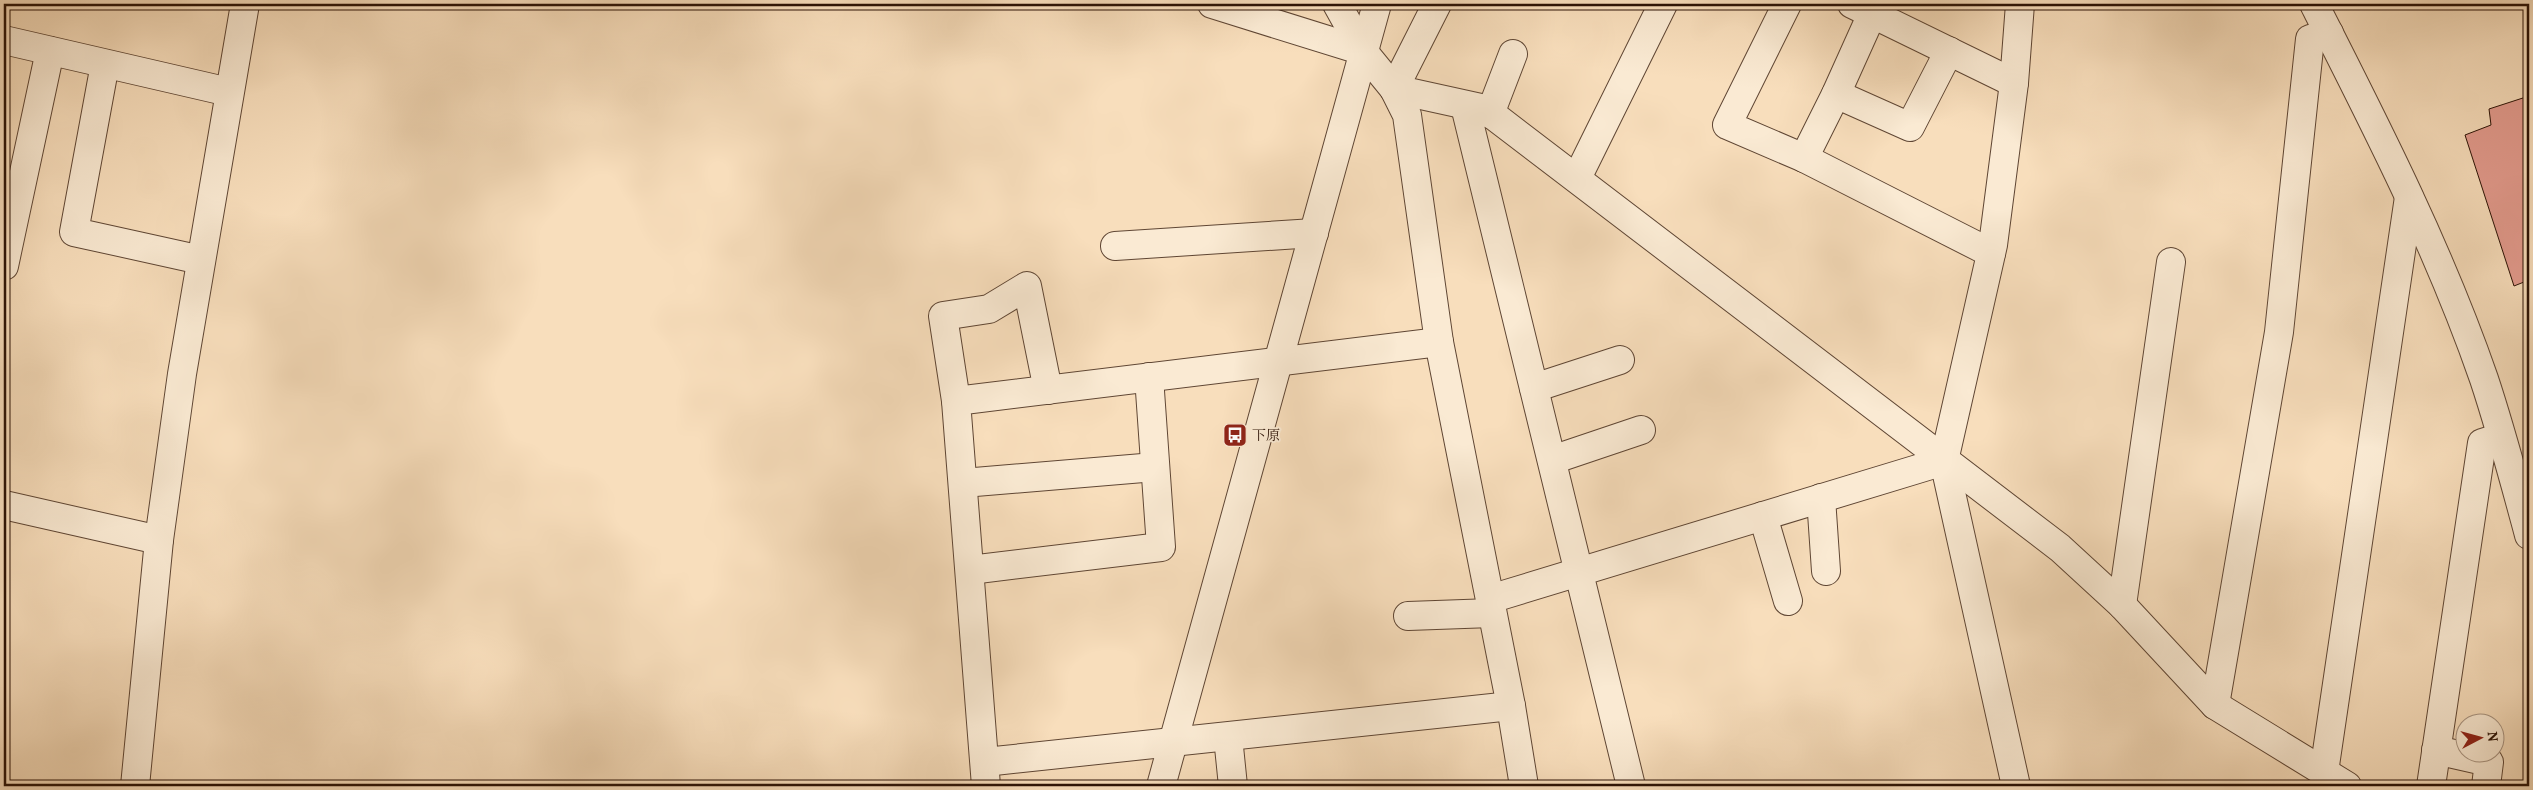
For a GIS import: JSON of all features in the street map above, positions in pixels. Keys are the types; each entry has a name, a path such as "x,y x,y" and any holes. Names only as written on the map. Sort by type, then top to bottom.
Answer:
{"street":[{"path":"135,786 160,540 201,260 245,4"},
{"path":"1212,4 1363,51"},
{"path":"1337,4 1363,51 1394,89 1407,115 1439,342 1511,706 1524,786"},
{"path":"1161,786 1376,4"},
{"path":"1394,89 1437,4"},
{"path":"1577,178 1663,4"},
{"path":"1787,4 1727,125 1804,158 1991,253"},
{"path":"2016,786 1944,461 1991,253 2014,83 2020,4"},
{"path":"2314,4 2409,197 2477,361 2529,535"},
{"path":"1804,158 1836,94 1862,9 2014,83"},
{"path":"2215,705 2279,332 2310,39 2329,33"},
{"path":"4,40 229,92"},
{"path":"4,266 9,215 50,51"},
{"path":"1836,94 1910,127 1949,51"},
{"path":"1514,54 1478,110 1534,388 1631,786"},
{"path":"105,64 74,232 201,260"},
{"path":"1394,89 1478,110 1577,178 1628,220 1674,253 2060,548 2122,605 2215,705 2336,779 2409,197"},
{"path":"1115,246 1314,233"},
{"path":"2122,605 2171,262"},
{"path":"1048,390 1027,286 989,309 943,316 956,401 986,774 1174,743 1511,706"},
{"path":"956,401 1439,342"},
{"path":"1534,388 1620,360"},
{"path":"970,570 1161,547 1149,378"},
{"path":"1552,460 1642,430"},
{"path":"2430,786 2482,442 2501,437"},
{"path":"1408,616 1491,606 1579,572 1944,461"},
{"path":"963,483 1155,467"},
{"path":"1821,498 1826,571"},
{"path":"4,504 160,540"},
{"path":"1763,516 1788,601"},
{"path":"1228,737 1233,786"},
{"path":"2436,750 2489,762 2486,786"}],"building":[{"path":"2529,96 2529,280 2514,286 2465,135 2491,125 2489,109"}],"place":[{"name":"下原","path":"1235,435"}]}
